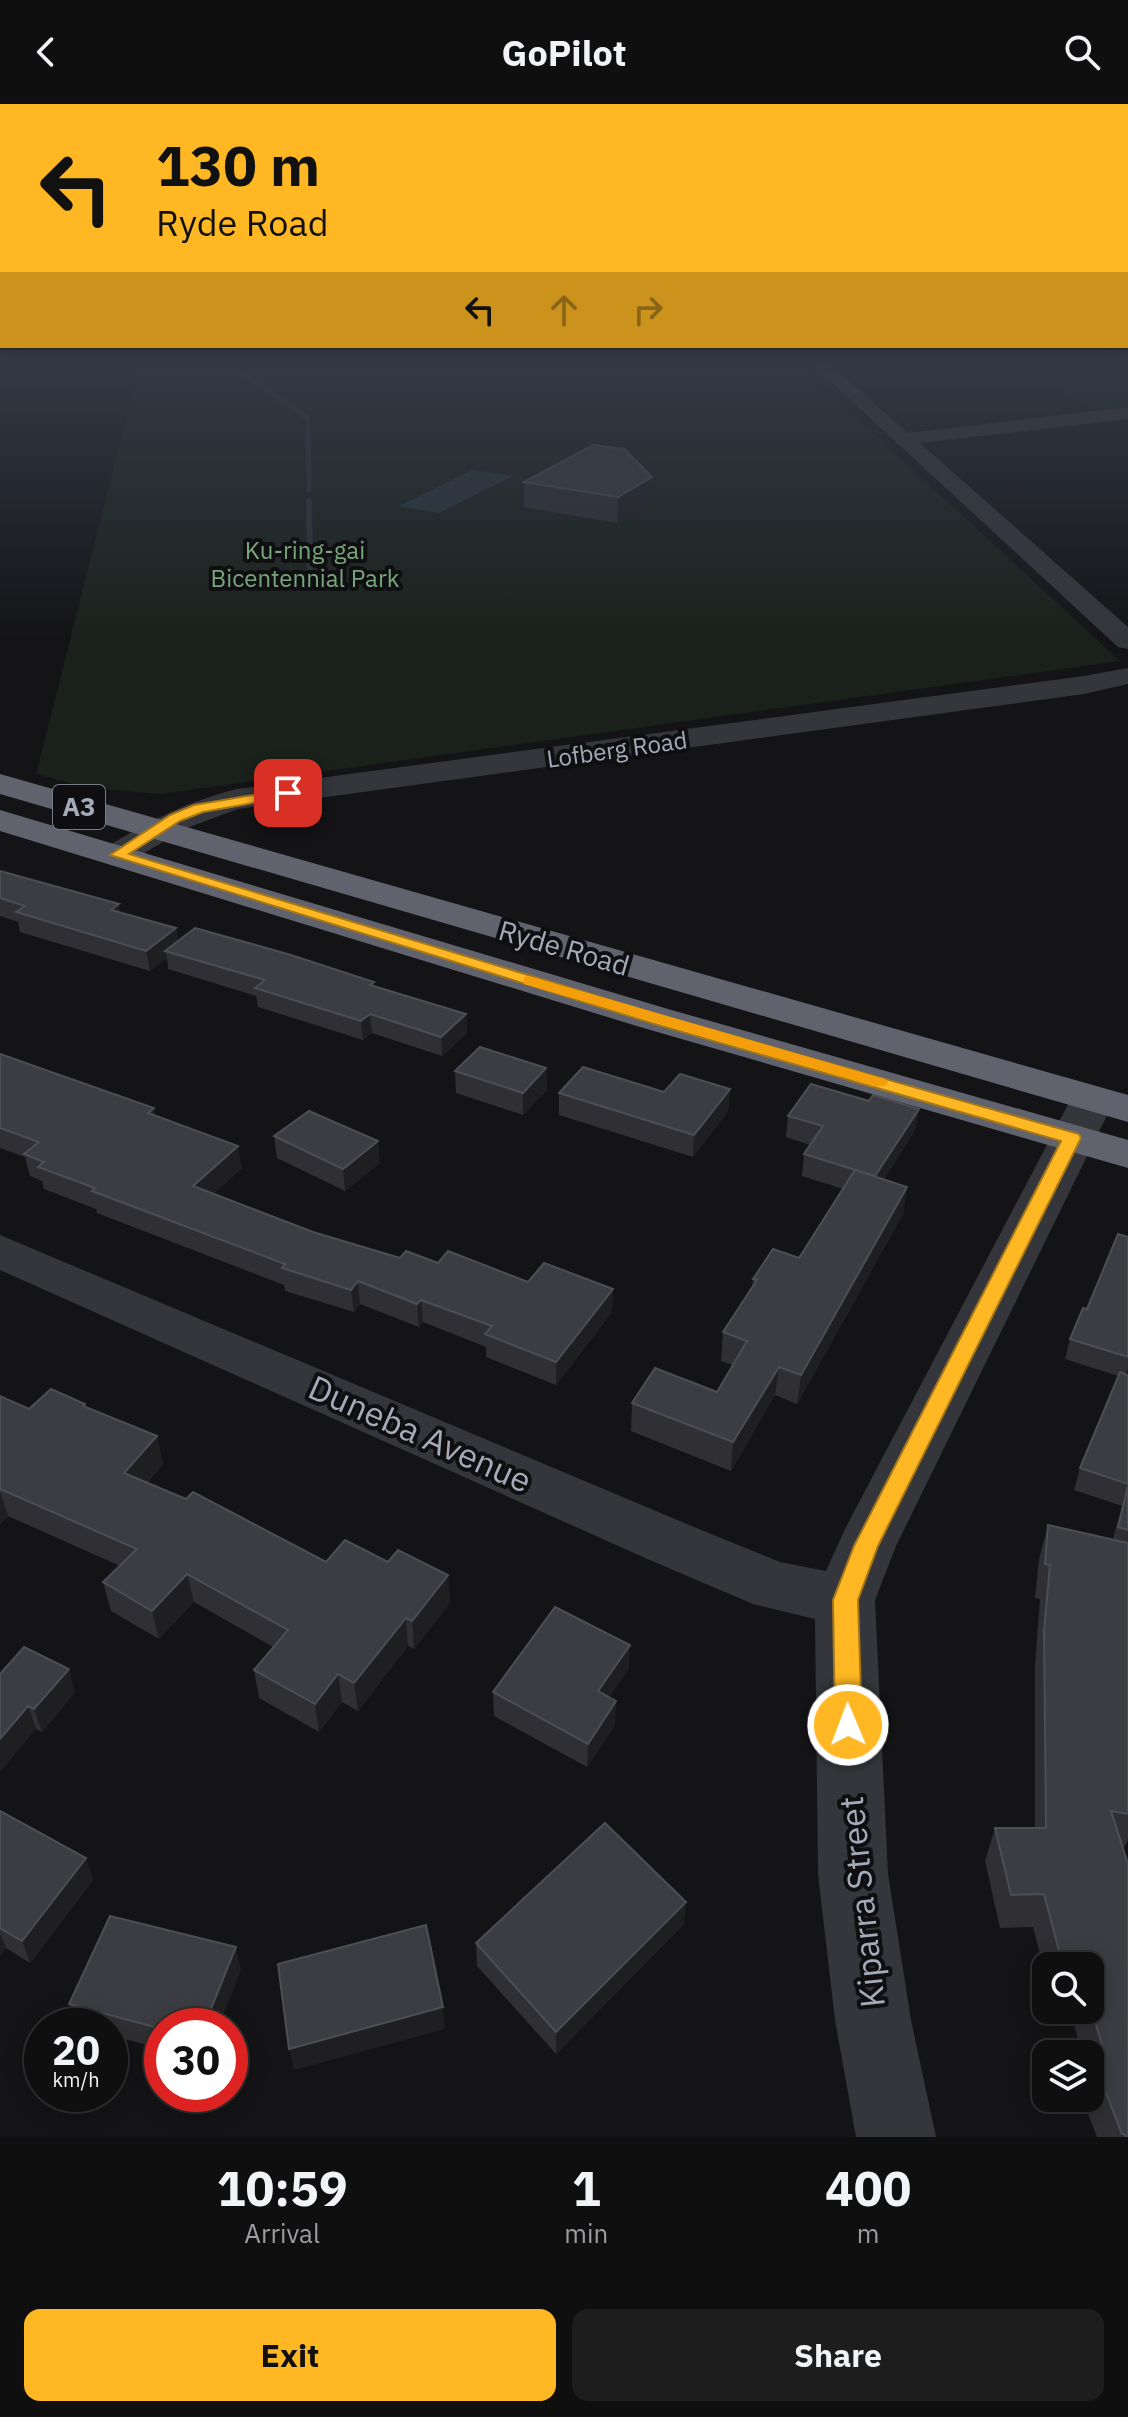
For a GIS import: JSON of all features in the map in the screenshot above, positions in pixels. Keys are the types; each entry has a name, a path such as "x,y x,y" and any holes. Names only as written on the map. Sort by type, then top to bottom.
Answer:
{"highway":[{"name":"Ryde Road","path":"0,784 157,829 1105,1125"},
{"name":"Ryde Road","path":"0,820 654,1018 1105,1125"}],"street":[{"path":"917,451 1128,641"},
{"path":"1094,610 1128,606"},
{"name":"Lofberg Road","path":"117,855 157,829 199,808 237,799 593,754 1128,676"},
{"name":"Kiparra Street","path":"896,2137 873,2020 853,1874 845,1600 866,1546 1105,1125"},
{"name":"Duneba Avenue","path":"0,1251 774,1586 845,1600"}],"green space":[{"name":"Ku-ring-gai Bicentennial Park","path":"118,451 892,451 1120,661 160,794 89,788 36,774"}],"shaded area":[{"path":"472,470 513,476 439,513 399,506"}],"building":[{"path":"582,451 626,451 652,477 618,497 524,482"},
{"path":"0,871 119,904 111,910 176,928 146,951 16,912 25,906 0,898"},
{"path":"195,928 291,955 374,982 370,985 466,1014 441,1037 370,1014 361,1021 255,988 265,980 165,951"},
{"path":"480,1047 546,1068 523,1093 455,1071"},
{"path":"0,1054 154,1108 148,1113 238,1146 193,1186 313,1232 400,1258 406,1251 438,1263 448,1251 528,1282 544,1263 613,1289 556,1362 485,1334 492,1326 421,1300 417,1304 358,1281 351,1290 282,1268 285,1264 92,1191 95,1188 38,1167 44,1162 24,1154 39,1142 0,1128"},
{"path":"583,1067 664,1092 680,1074 730,1089 694,1135 559,1093"},
{"path":"811,1084 869,1101 873,1095 919,1109 875,1176 804,1154 823,1126 788,1116"},
{"path":"309,1111 378,1141 343,1169 274,1136"},
{"path":"855,1170 907,1187 801,1375 779,1367 733,1442 632,1403 655,1368 717,1392 747,1341 723,1332 757,1280 753,1279 773,1249 799,1258"},
{"path":"1118,1234 1128,1237 1128,1357 1070,1339 1083,1308 1087,1309"},
{"path":"1120,1372 1128,1375 1128,1484 1080,1468"},
{"path":"51,1389 85,1404 83,1406 157,1436 124,1473 186,1499 193,1492 326,1562 345,1540 388,1562 398,1550 448,1575 412,1621 406,1618 354,1683 338,1674 315,1704 254,1670 288,1630 187,1574 152,1611 103,1582 137,1549 0,1489 0,1396 29,1409"},
{"path":"1128,1486 1128,1530 1118,1527"},
{"path":"1048,1525 1128,1543 1128,1814 1111,1811 1128,1864 1128,2137 1122,2134 1104,2088 1104,2040 1101,2040 1096,2024 1104,2024 1104,1952 1059,1952 1044,1894 1011,1895 995,1828 1046,1828 1044,1631 1050,1565 1045,1564"},
{"path":"555,1607 630,1645 598,1691 616,1701 588,1744 493,1692"},
{"path":"24,1647 69,1669 34,1709 28,1706 0,1739 0,1674"},
{"path":"0,1811 86,1858 22,1941 0,1928"},
{"path":"605,1823 686,1902 556,2032 476,1943"},
{"path":"110,1916 236,1947 211,2008 144,2008 144,2024 128,2020 128,2008 84,2008 69,2004"},
{"path":"426,1925 443,2007 289,2049 278,1964"}],"waterway":[{"path":"308,451 309,490"},
{"path":"309,501 310,568"}],"slow traffic":[{"path":"529,980 879,1083"}],"route":[{"path":"288,793 237,799 199,808 175,818 117,855 654,1018 1072,1138 866,1546 845,1600 848,1725"}]}
